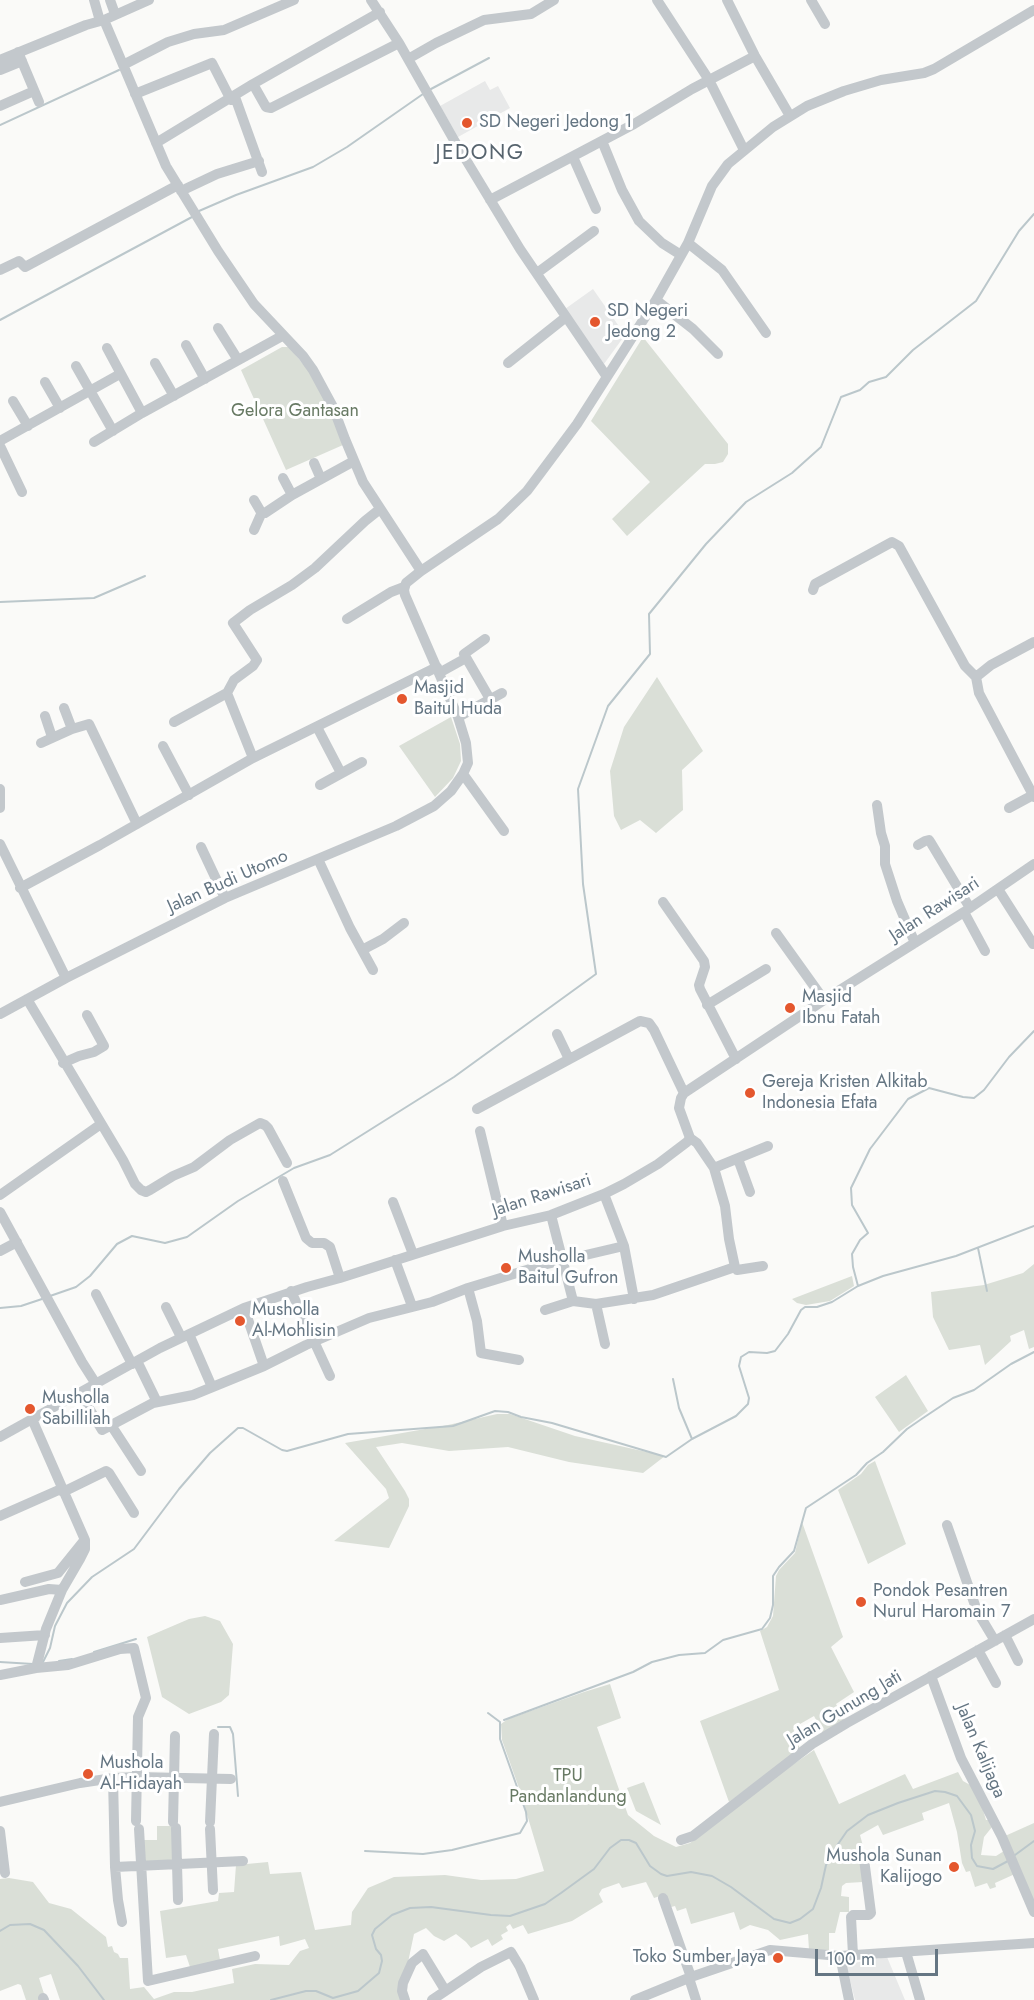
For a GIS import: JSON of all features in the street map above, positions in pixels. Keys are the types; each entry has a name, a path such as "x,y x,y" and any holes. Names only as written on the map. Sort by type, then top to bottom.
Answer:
{"street":[{"path":"94,0 166,166 254,304 308,363 333,407 363,482 421,571"},
{"path":"110,0 115,14"},
{"path":"0,70 20,57 149,0"},
{"path":"123,65 168,42 194,34 224,30 294,0"},
{"path":"371,0 399,43 490,200 607,377"},
{"path":"408,59 477,23 495,18 531,14 554,0"},
{"path":"657,0 709,80 744,150"},
{"path":"727,0 755,56 790,116"},
{"path":"811,0 825,24"},
{"path":"347,619 391,592 404,587 421,571 484,530 511,508 542,471 577,424 656,300 688,243 712,186 728,164 773,127 807,106 844,91 881,80 924,73 934,69 1034,10"},
{"path":"156,143 253,84 380,12"},
{"path":"253,84 269,109 399,43"},
{"path":"490,200 573,157 755,56"},
{"path":"0,60 20,57"},
{"path":"20,57 39,102"},
{"path":"0,270 19,261 25,267 180,188 217,174 261,166 233,98 211,63 135,94"},
{"path":"0,106 34,91"},
{"path":"602,141 622,190 639,220 662,243 681,255"},
{"path":"573,157 596,209"},
{"path":"537,273 594,231"},
{"path":"688,243 722,270 766,333"},
{"path":"656,300 693,329 718,354"},
{"path":"508,363 566,317"},
{"path":"218,328 238,360"},
{"path":"94,442 238,360 285,338"},
{"path":"224,376 285,338"},
{"path":"186,345 205,379"},
{"path":"107,348 142,413"},
{"path":"155,363 174,396"},
{"path":"76,366 112,431"},
{"path":"0,441 120,374"},
{"path":"45,382 60,408"},
{"path":"14,401 28,426"},
{"path":"0,446 22,492"},
{"path":"262,512 267,512 292,495 354,461"},
{"path":"314,463 321,479"},
{"path":"283,478 292,495"},
{"path":"254,500 262,512"},
{"path":"174,722 227,693 234,680 257,662 233,623 315,568 380,509"},
{"path":"254,530 262,512"},
{"path":"813,591 814,584 892,542 899,546 965,666 976,677 980,693 1033,796 1009,808"},
{"path":"404,587 407,601 464,733 468,754 464,774 504,831"},
{"path":"485,639 464,654 490,699"},
{"path":"976,677 991,664 1034,642"},
{"path":"20,888 253,758 466,658"},
{"path":"227,693 253,758"},
{"path":"458,717 502,693"},
{"path":"64,708 72,729"},
{"path":"45,716 52,737"},
{"path":"41,743 82,725 91,726 137,824"},
{"path":"317,727 341,773"},
{"path":"163,747 189,795"},
{"path":"320,784 362,762"},
{"name":"Jalan Budi Utomo","path":"0,1014 225,898 423,812 443,799 464,774"},
{"path":"0,789 0,808"},
{"path":"877,805 885,846 885,864 897,901 915,943"},
{"path":"918,845 929,840 931,843 967,910 985,951"},
{"path":"0,844 66,978"},
{"path":"201,847 225,898"},
{"path":"318,859 373,970"},
{"name":"Jalan Rawisari","path":"684,1093 824,1000 967,910 1034,864"},
{"path":"998,889 1033,944"},
{"path":"663,902 704,961 705,967 699,985 736,1059"},
{"path":"362,950 383,939 404,923"},
{"path":"776,933 824,1000"},
{"path":"707,1005 766,969"},
{"path":"27,999 135,1184 146,1192 195,1167 230,1140 260,1123 266,1125 287,1163"},
{"path":"63,1063 104,1046 87,1015"},
{"path":"477,1109 640,1021 649,1023 684,1093 679,1108 690,1138 697,1143 714,1168 723,1195 735,1267 737,1270 763,1266"},
{"path":"556,1034 569,1059"},
{"path":"0,1195 101,1124"},
{"path":"480,1131 503,1226"},
{"name":"Jalan Rawisari","path":"0,1437 185,1336 244,1308 503,1226 551,1215 604,1194 658,1164 684,1146 690,1138"},
{"path":"714,1168 768,1146"},
{"path":"738,1159 750,1192"},
{"path":"283,1181 306,1238 312,1243 324,1243 330,1247 340,1278"},
{"path":"604,1194 624,1246 634,1299"},
{"path":"393,1202 413,1254"},
{"path":"0,1212 96,1384"},
{"path":"551,1215 573,1301"},
{"path":"0,1251 17,1242"},
{"path":"107,1427 157,1402 193,1395 264,1366 369,1318 432,1302 468,1288 563,1259 624,1246"},
{"path":"395,1260 412,1306"},
{"path":"544,1310 573,1301 596,1304 634,1299 664,1292 735,1267"},
{"path":"468,1288 477,1321 482,1353 519,1360"},
{"path":"291,1292 330,1376"},
{"path":"96,1294 157,1402"},
{"path":"596,1304 605,1344"},
{"path":"166,1307 185,1336 212,1387"},
{"path":"244,1308 264,1366"},
{"path":"80,1393 141,1471"},
{"path":"32,1419 85,1540 85,1549 62,1590 36,1665"},
{"path":"0,1516 107,1472 134,1513"},
{"path":"947,1525 977,1611 995,1641"},
{"path":"25,1582 58,1573 85,1540"},
{"path":"0,1600 49,1589 62,1590"},
{"name":"Jalan Gunung Jati","path":"681,1840 693,1836 812,1744 1034,1619"},
{"path":"0,1638 45,1635"},
{"path":"1005,1635 1018,1661"},
{"path":"0,1675 36,1665 68,1665 120,1649 134,1648 146,1698 138,1717 137,1825 148,1981 255,1956"},
{"path":"978,1650 996,1683"},
{"name":"Jalan Kalijaga","path":"931,1676 962,1758 1002,1837 1034,1912"},
{"path":"213,1890 210,1826 214,1734"},
{"path":"175,1736 173,1778 178,1900"},
{"path":"113,1778 115,1867 122,1922"},
{"path":"0,1802 80,1783 113,1778 231,1779"},
{"path":"0,1831 5,1873"},
{"path":"853,1955 851,1917 852,1915 869,1916 871,1913 864,1859"},
{"path":"115,1867 243,1861"},
{"path":"663,1898 696,2000"},
{"path":"635,2000 770,1950 840,1956 1034,1943"},
{"path":"432,2000 482,1967 511,1952 534,2000"},
{"path":"906,1952 920,2000"},
{"path":"405,2000 401,1989 403,1983 412,1963 423,1954 446,1990"},
{"path":"840,1956 849,2000"}],"shaded area":[{"name":"SD Negeri Jedong 1","path":"485,81 490,90 498,86 510,108 458,137 440,106"},
{"name":"SD Negeri Jedong 2","path":"593,289 625,335 604,364 565,309"},
{"path":"887,1957 905,2000 855,2000 848,1964"}],"green space":[{"path":"643,337 728,444 728,454 723,462 705,464 627,536 612,519 650,482 591,421"},
{"name":"Gelora Gantasan","path":"282,347 289,347 312,375 328,406 343,445 286,470 241,370"},
{"path":"657,677 703,751 682,770 683,810 656,833 640,820 621,830 614,816 610,771 624,727"},
{"path":"451,717 460,744 461,761 453,778 435,797 399,746"},
{"path":"1034,1264 1034,1347 1029,1349 1024,1330 1010,1336 1011,1341 985,1365 980,1345 949,1350 933,1317 931,1292 984,1285 1023,1273"},
{"path":"852,1276 854,1286 830,1301 806,1305 792,1299"},
{"path":"906,1375 928,1411 899,1432 875,1397"},
{"path":"497,1414 510,1414 575,1436 665,1456 643,1473 569,1462 508,1447 449,1451 402,1443 376,1447 405,1491 409,1499 409,1506 389,1548 334,1541 389,1498 386,1489 345,1443"},
{"path":"875,1461 906,1544 868,1564 838,1490"},
{"path":"802,1522 843,1637 831,1647 854,1692 836,1704 844,1720 823,1733 814,1716 793,1728 800,1749 729,1802 700,1721 779,1690 760,1631 767,1627 773,1616 776,1576 795,1553"},
{"path":"205,1616 220,1621 233,1644 229,1695 221,1702 189,1714 162,1697 147,1637 189,1619"},
{"name":"TPU Pandanlandung","path":"610,1684 621,1718 597,1727 628,1815 654,1836 676,1847 690,1843 772,1779 814,1750 839,1804 905,1774 913,1789 958,1772 963,1781 972,1786 986,1820 989,1820 992,1827 984,1837 981,1855 996,1856 1004,1851 1015,1874 995,1883 996,1887 990,1889 987,1883 975,1887 970,1871 966,1872 962,1863 949,1803 922,1813 924,1820 883,1835 878,1825 860,1835 863,1846 858,1851 862,1861 863,1882 846,1883 842,1886 841,1896 849,1897 849,1912 840,1912 835,1933 829,1933 829,1951 809,1950 808,1934 780,1940 768,1930 750,1925 740,1930 734,1912 691,1924 686,1908 677,1911 675,1906 671,1907 666,1894 654,1898 646,1882 622,1888 619,1883 602,1889 599,1894 603,1902 572,1921 528,1934 523,1925 513,1929 510,1924 506,1927 508,1931 501,1935 503,1939 492,1946 488,1939 471,1948 456,1934 444,1941 434,1936 426,1928 414,1934 400,2000 60,2000 51,1974 39,1978 46,2000 26,2000 21,1985 18,1984 0,1991 0,1879 9,1878 33,1882 49,1903 71,1909 106,1937 108,1947 112,1946 120,1958 128,1958 130,1989 144,1987 154,1999 174,1992 192,1992 234,1983 232,1969 255,1964 289,1965 300,1951 309,1948 305,1939 280,1946 279,1936 218,1949 220,1960 190,1967 186,1955 166,1958 160,1911 218,1901 219,1893 234,1892 236,1865 268,1862 270,1874 301,1872 315,1930 351,1925 352,1912 368,1888 394,1877 445,1875 481,1880 516,1879 544,1871 502,1740 501,1724 508,1719"},
{"path":"644,1782 661,1825 636,1811 627,1788"},
{"path":"1034,1823 1034,1901 1005,1836"},
{"path":"157,1826 172,1826 174,1861 144,1862 142,1840 157,1840"}],"waterway":[{"path":"431,89 489,58"},
{"path":"0,125 119,70"},
{"path":"199,211 313,167 347,147 423,94"},
{"path":"50,1296 76,1287 90,1276 117,1244 132,1236 165,1243 187,1237 238,1201 294,1168 330,1155 454,1077 596,974 583,884 578,789 608,706 650,654 649,614 706,544 746,502 792,473 821,447 841,397 860,390 869,382 886,377 913,350 976,301 1019,231 1034,214"},
{"path":"0,320 192,217"},
{"path":"0,602 94,598 145,576"},
{"path":"858,1286 852,1254 860,1240 868,1233 852,1205 851,1188 870,1149 908,1099 929,1088 974,1098 984,1090 1009,1057 1034,1031"},
{"path":"42,1664 50,1648 55,1626 67,1603 92,1577 134,1549 179,1489 210,1453 238,1428 243,1428 287,1451 348,1434 453,1426 495,1411 552,1423 666,1457 692,1439 736,1416 748,1404 749,1398 739,1366 741,1357 749,1352 775,1351 805,1307 817,1307 832,1302 858,1286 883,1276 956,1256 1034,1226"},
{"path":"978,1248 987,1291"},
{"path":"0,1308 21,1306 42,1299"},
{"path":"504,1720 633,1672 652,1662 679,1655 705,1653 723,1640 762,1629 770,1618 773,1605 773,1576 794,1551 806,1508 856,1475 867,1463 923,1418 953,1398 974,1390 1011,1364 1034,1352"},
{"path":"673,1379 679,1408 692,1439"},
{"path":"94,1652 136,1639"},
{"path":"59,1661 72,1659"},
{"path":"0,1662 33,1664"},
{"path":"365,1851 423,1854 452,1850 520,1833 527,1821 526,1812 500,1739 500,1722 488,1713"},
{"path":"218,1727 230,1727 233,1734 238,1796"},
{"path":"271,2000 306,1991 316,1991 333,1998 358,1991 379,1973 381,1955 376,1949 372,1935 375,1929 392,1915 410,1908 431,1907 510,1916 545,1904 594,1869 610,1848 621,1840 636,1843 650,1866 661,1874 667,1876 691,1872 712,1876 774,1919 790,1923 813,1909 826,1865 847,1831 868,1815 935,1791 957,1796 971,1815 975,1831 971,1845 972,1858 977,1866 993,1869 1008,1861"},
{"path":"1015,1855 1034,1841"},
{"path":"0,1931 10,1925 30,1924 44,1930 78,1966 104,2000"}],"place":[{"name":"SD Negeri Jedong 1","path":"467,123"},
{"name":"SD Negeri Jedong 2","path":"595,322"},
{"name":"Masjid Baitul Huda","path":"402,699"},
{"name":"Masjid Ibnu Fatah","path":"790,1008"},
{"name":"Gereja Kristen Alkitab Indonesia Efata","path":"750,1093"},
{"name":"Musholla Baitul Gufron","path":"506,1268"},
{"name":"Musholla Al-Mohlisin","path":"240,1321"},
{"name":"Musholla Sabillilah","path":"30,1409"},
{"name":"Pondok Pesantren Nurul Haromain 7","path":"861,1602"},
{"name":"Mushola Al-Hidayah","path":"88,1774"},
{"name":"Mushola Sunan Kalijogo","path":"954,1867"},
{"name":"Toko Sumber Jaya","path":"778,1958"}],"district":[{"name":"JEDONG","path":"480,154"}]}
